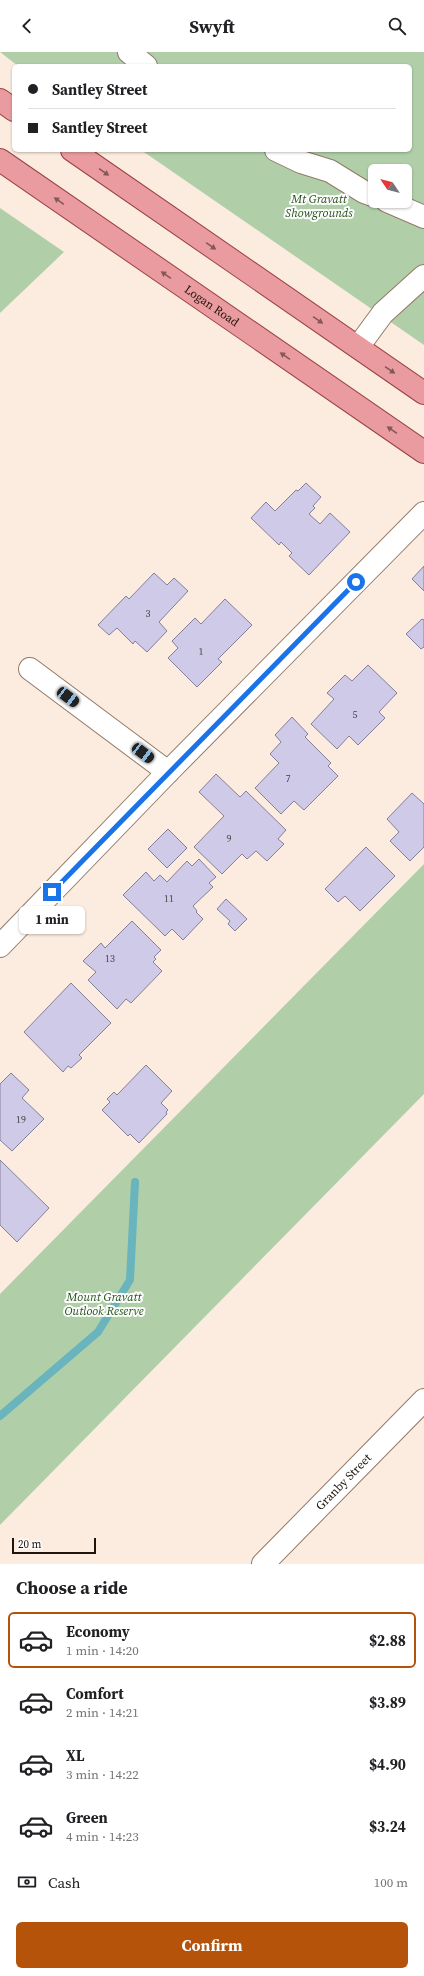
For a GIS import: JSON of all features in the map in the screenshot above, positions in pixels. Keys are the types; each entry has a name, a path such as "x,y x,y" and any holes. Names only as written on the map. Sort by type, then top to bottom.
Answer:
{"main road":[{"path":"0,100 12,109"},
{"path":"75,152 424,393"},
{"name":"Logan Road","path":"0,160 424,452"}],"street":[{"path":"129,52 144,64"},
{"path":"280,152 301,162 330,172 368,193"},
{"path":"403,208 424,217"},
{"path":"358,347 383,313 424,276"},
{"path":"0,946 168,772 424,513"},
{"path":"30,669 168,772"},
{"name":"Granby Street","path":"263,1564 424,1400"}],"green space":[{"name":"Mt Gravatt Showgrounds","path":"0,52 424,52 424,345 144,152 412,152 412,64 15,64"},
{"path":"0,208 64,252 0,313"},
{"name":"Mount Gravatt Outlook Reserve","path":"424,864 424,1094 0,1525 0,1294"}],"building":[{"path":"306,483 321,497 313,506 315,508 309,514 320,524 330,513 350,532 309,575 289,556 292,553 281,542 279,545 251,518 266,502 275,511 296,490 298,491"},
{"path":"424,566 424,591 412,579"},
{"path":"154,573 167,585 174,578 188,591 159,622 167,631 147,652 135,641 133,644 117,628 109,635 98,625 126,596 129,599"},
{"path":"225,599 252,625 218,659 222,662 197,687 168,658 178,648 172,641 195,618 201,624"},
{"path":"422,619 424,620 424,647 421,649 406,634"},
{"path":"368,665 397,693 379,712 385,718 358,745 349,736 337,749 311,724 334,699 327,693 345,675 352,681"},
{"path":"292,717 308,734 305,737 331,763 328,766 338,776 304,810 294,801 281,814 255,788 279,763 270,754 281,742 275,735"},
{"path":"216,774 240,797 246,791 286,830 278,839 284,844 267,861 256,851 247,859 242,854 222,874 194,847 224,816 199,792"},
{"path":"412,793 424,804 424,847 410,861 390,841 399,832 387,819"},
{"path":"168,829 187,848 167,868 148,849"},
{"path":"366,847 395,876 360,911 345,896 338,902 325,889"},
{"path":"199,859 216,877 209,883 213,887 193,906 197,911 196,912 203,919 183,940 172,929 165,936 123,895 146,872 154,881 160,875 167,882 187,861 192,866"},
{"path":"226,899 247,919 235,931 228,924 230,921 217,909"},
{"path":"132,921 161,950 154,957 156,959 153,962 162,971 131,1003 126,999 117,1009 88,980 96,972 83,961 101,943 105,948"},
{"path":"71,983 111,1023 79,1055 82,1058 71,1068 68,1066 63,1072 24,1032"},
{"path":"146,1065 172,1091 161,1103 168,1110 166,1112 167,1114 139,1143 130,1134 128,1136 102,1110 110,1102 107,1099 114,1092 117,1095"},
{"path":"11,1073 29,1090 22,1098 44,1119 12,1151 0,1140 0,1084"},
{"path":"0,1160 49,1208 17,1242 0,1225"}],"waterway":[{"path":"0,1416 98,1332 130,1280 135,1182"}],"route":[{"path":"52,892 356,582"}]}
